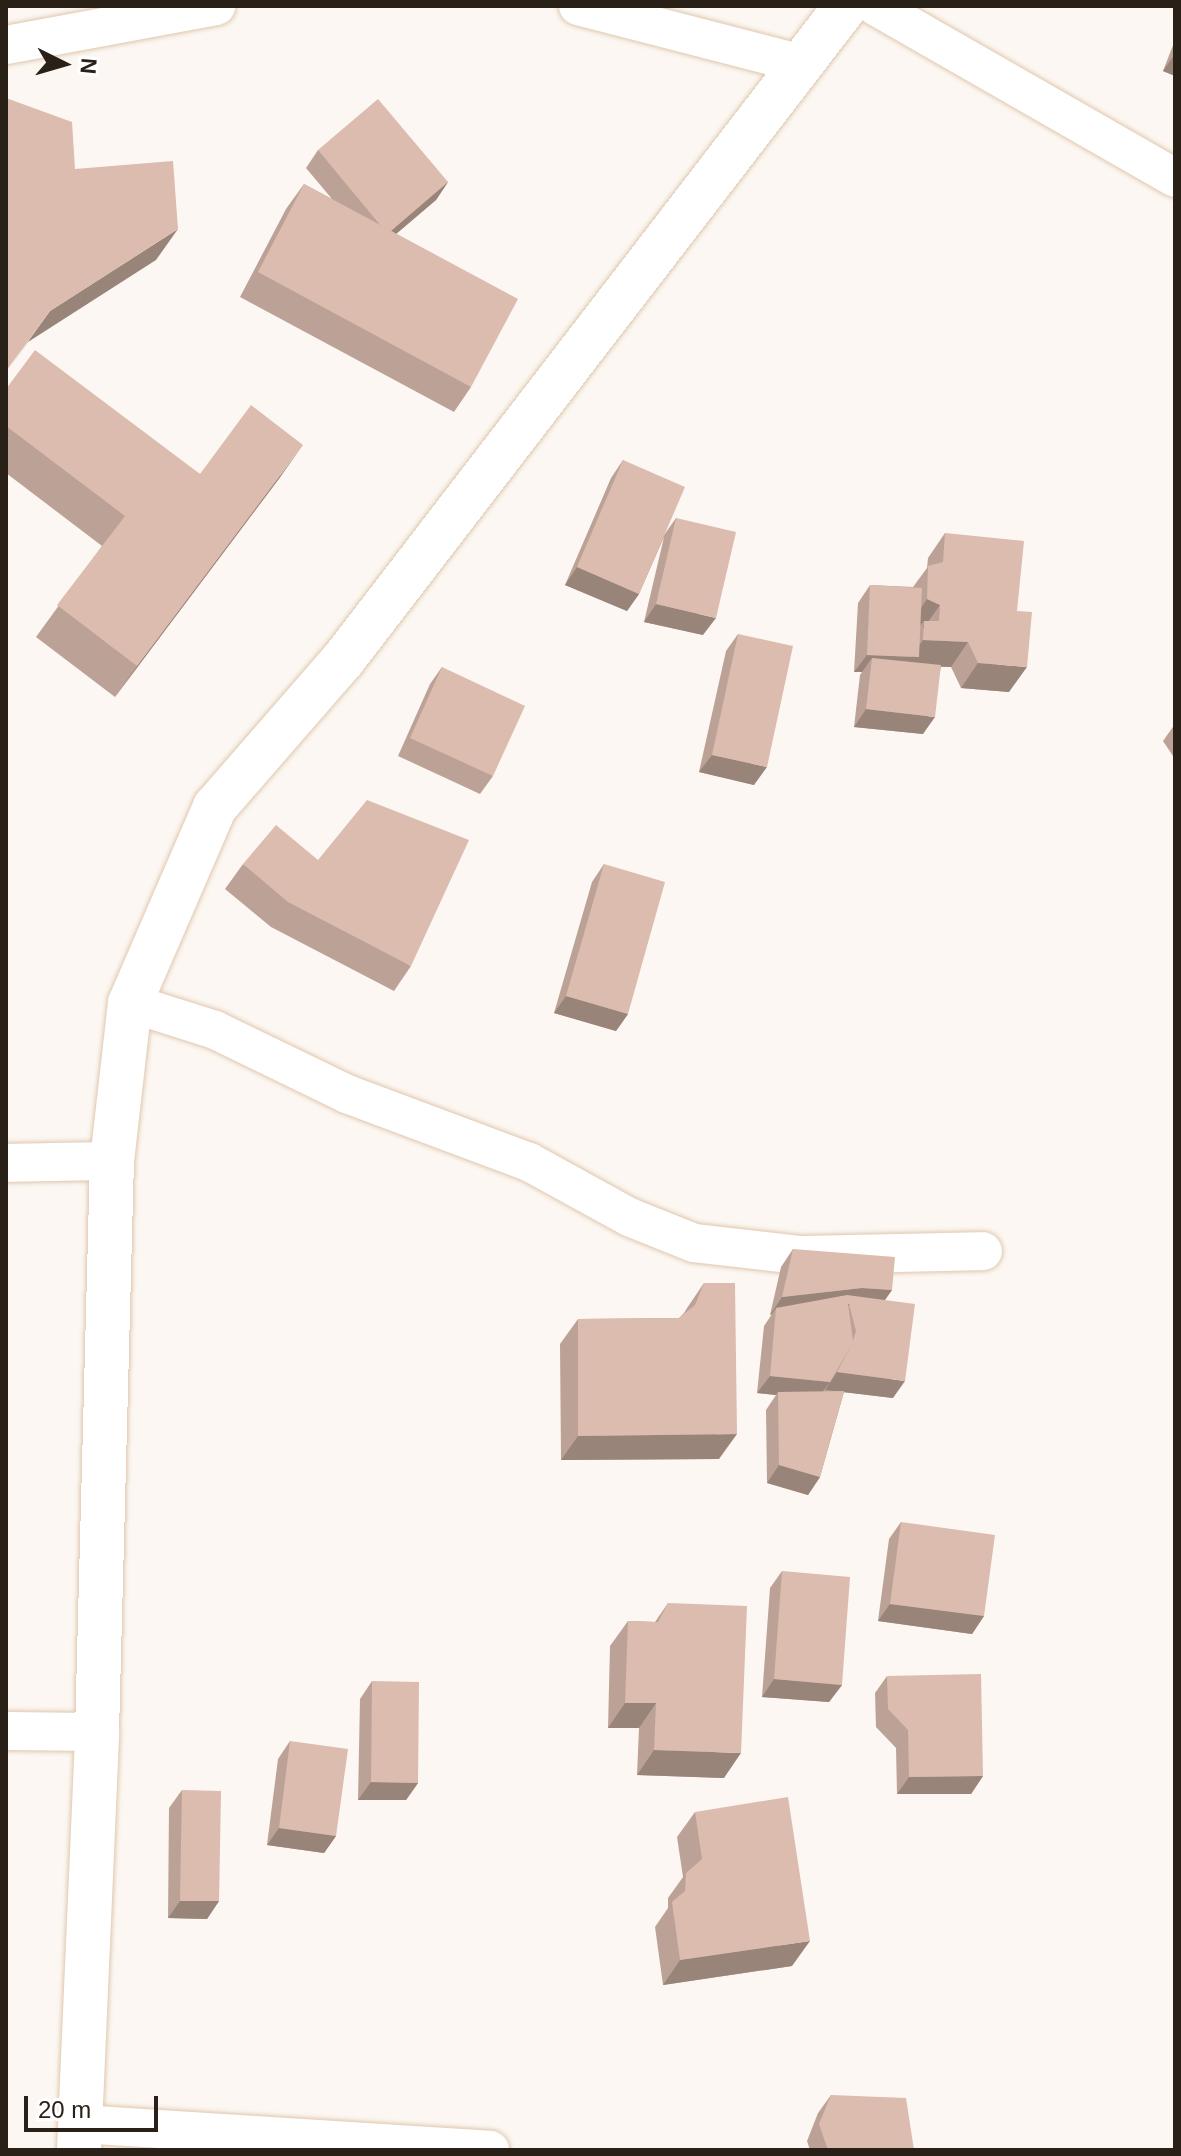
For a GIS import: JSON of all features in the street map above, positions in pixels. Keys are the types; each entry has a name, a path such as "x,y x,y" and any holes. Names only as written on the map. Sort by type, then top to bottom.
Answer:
{"main road":[{"path":"79,2137 97,1732 112,1161 130,1003 215,807 343,660 798,63 846,6"}],"street":[{"path":"6,45 216,6"},
{"path":"578,6 798,63"},
{"path":"875,6 1175,178"},
{"path":"130,1003 215,1030 347,1094 529,1162 629,1217 694,1243 799,1255 983,1251"},
{"path":"6,1163 112,1161"},
{"path":"6,1731 97,1732"},
{"path":"79,2137 490,2150"}],"building":[{"path":"6,98 72,122 75,169 173,161 178,229 50,311 6,371"},
{"path":"378,99 448,182 391,231 381,226 318,150"},
{"path":"304,184 518,299 471,387 258,272"},
{"path":"35,350 200,474 251,405 303,445 137,666 57,605 125,516 6,426 6,389"},
{"path":"623,460 685,487 639,594 577,567"},
{"path":"676,518 736,532 716,618 656,604"},
{"path":"945,533 1024,541 1017,611 1032,612 1027,667 978,663 968,642 923,640 924,621 939,621 940,605 927,599 928,566 943,562"},
{"path":"870,585 922,588 919,657 867,655"},
{"path":"738,634 793,646 767,767 712,755"},
{"path":"872,658 941,665 935,717 866,709"},
{"path":"442,667 525,706 493,776 410,738"},
{"path":"367,800 469,840 411,966 288,902 243,864 276,825 318,860"},
{"path":"604,864 665,882 628,1014 566,996"},
{"path":"793,1249 895,1257 892,1290 862,1288 782,1297"},
{"path":"704,1283 735,1283 737,1434 578,1436 578,1319 679,1318 695,1305"},
{"path":"847,1295 915,1304 905,1381 837,1372 852,1344 830,1382 770,1376 776,1308","holes":["848,1304 856,1331 853,1341"]},
{"path":"844,1391 820,1477 779,1465 778,1392"},
{"path":"901,1522 995,1535 984,1616 890,1604"},
{"path":"782,1571 850,1577 842,1685 774,1679"},
{"path":"668,1603 747,1606 741,1753 654,1750 656,1703 625,1703 628,1621 658,1622"},
{"path":"981,1674 983,1776 909,1777 908,1730 888,1709 887,1676"},
{"path":"372,1681 419,1682 418,1783 371,1782"},
{"path":"290,1741 348,1749 336,1836 279,1828"},
{"path":"182,1790 221,1791 219,1901 180,1901"},
{"path":"788,1797 810,1941 680,1960 672,1902 685,1891 686,1873 702,1859 695,1812"},
{"path":"831,2095 906,2098 914,2150 828,2150 819,2124"}]}
